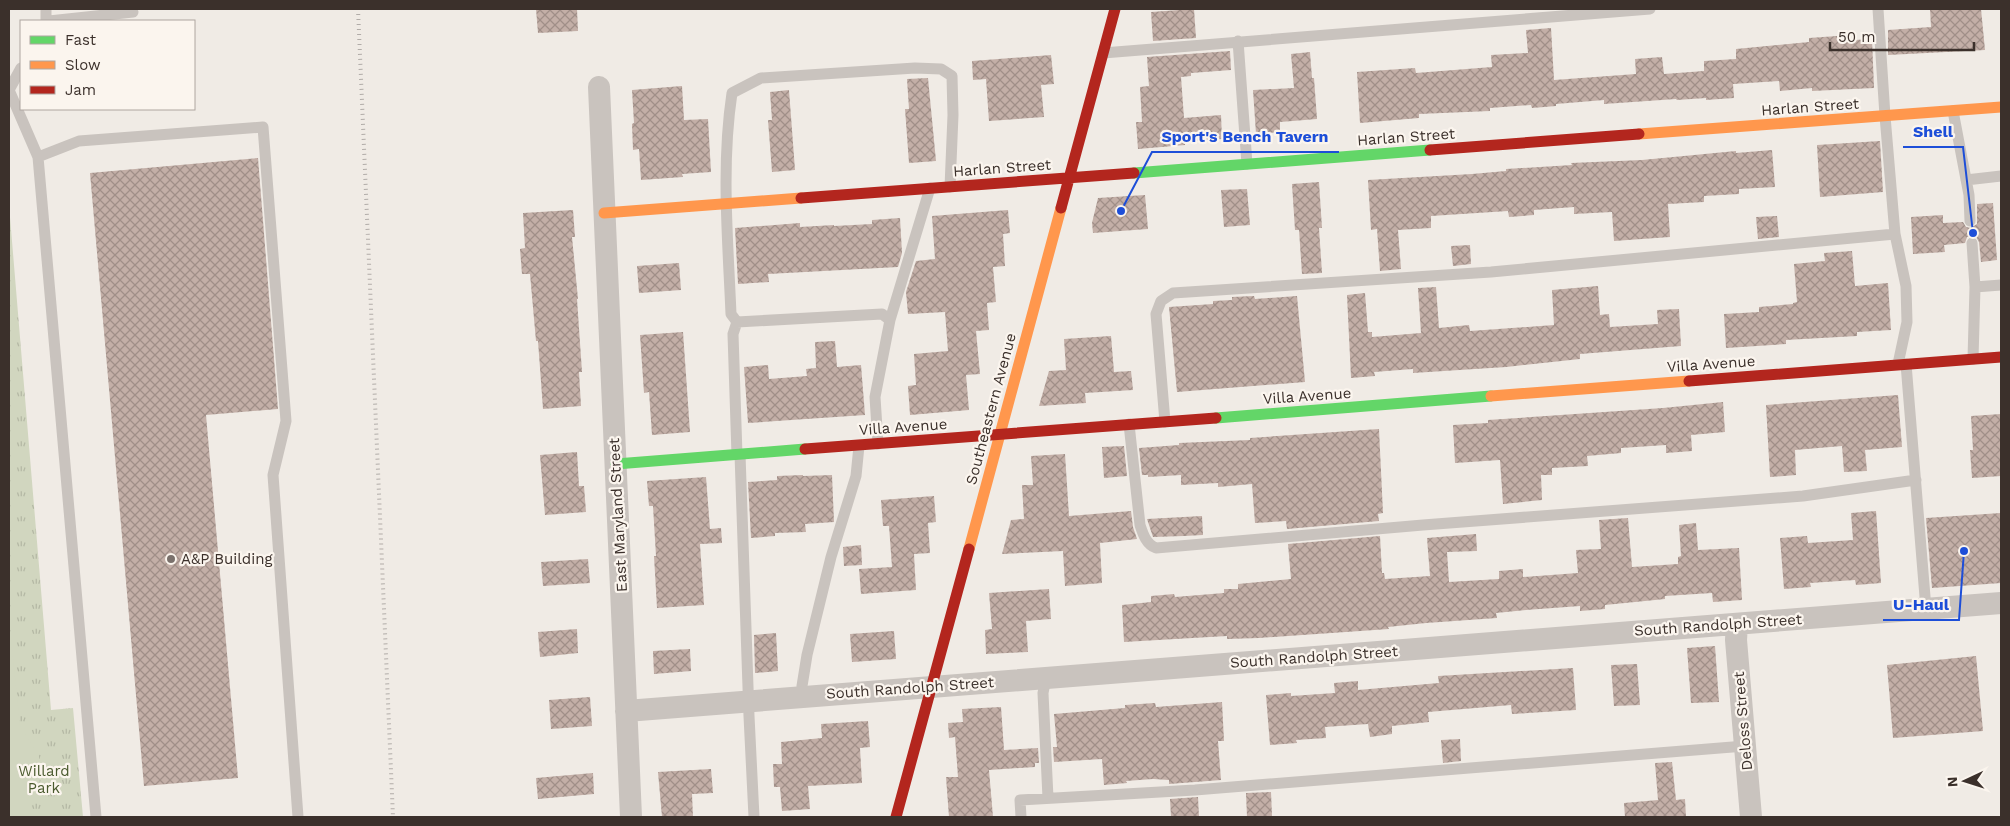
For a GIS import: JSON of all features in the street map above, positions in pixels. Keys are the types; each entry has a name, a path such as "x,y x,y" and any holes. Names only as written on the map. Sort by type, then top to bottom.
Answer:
{"street":[{"name":"Southeastern Avenue","path":"896,817 1115,9"},
{"name":"East Maryland Street","path":"599,87 631,817"},
{"name":"Harlan Street","path":"604,213 2001,107"},
{"name":"Villa Avenue","path":"616,464 2001,357"},
{"name":"South Randolph Street","path":"626,711 2001,603"},
{"name":"Deloss Street","path":"1738,624 1736,640 1751,817"}],"lane":[{"path":"1103,53 1650,9"},
{"path":"1878,9 1895,234 1906,286 1907,322 1902,365 1916,480 1926,609"},
{"path":"57,20 133,12"},
{"path":"1238,42 1246,164"},
{"path":"738,322 731,314 726,204 728,122 732,93 761,78 915,68 941,69 952,76 953,115 950,187"},
{"path":"20,70 9,90 38,157 96,817"},
{"path":"1953,111 1966,180 1970,221"},
{"path":"38,157 79,141 263,127 286,422 273,475 298,817"},
{"path":"1966,180 2001,176"},
{"path":"878,444 875,397 890,320 930,188"},
{"path":"1165,422 1156,314 1161,301 1173,293 1491,272 1895,234"},
{"path":"1972,243 1975,287 1973,359"},
{"path":"1975,287 2001,286"},
{"path":"738,322 882,314 890,320"},
{"path":"738,322 733,334 754,817"},
{"path":"1129,424 1140,525 1143,536 1150,546 1156,548 1803,496 1916,480"},
{"path":"803,697 802,686 807,655 832,557 856,476 859,445"},
{"path":"1046,678 1043,693 1048,798"},
{"path":"1021,817 1020,800 1194,790 1745,746"}],"green space":[{"name":"Willard Park","path":"9,205 51,710 73,708 83,817 9,817"},
{"path":"11,639 20,726 39,756 40,797 22,817 9,817 9,641"}],"building":[{"path":"536,9 577,9 578,31 538,33"},
{"path":"1194,9 1196,38 1153,41 1151,12"},
{"path":"1930,9 1981,9 1985,50 1888,55 1888,30 1931,27"},
{"path":"1551,28 1554,80 1636,74 1635,59 1662,57 1664,74 1704,71 1704,61 1736,59 1736,49 1809,42 1809,38 1837,36 1838,41 1872,39 1874,88 1812,91 1812,88 1780,91 1779,81 1733,84 1734,98 1706,100 1706,98 1676,99 1604,104 1604,100 1532,108 1531,105 1490,108 1490,111 1419,114 1419,118 1360,123 1357,72 1415,68 1416,73 1492,67 1491,55 1528,53 1526,30"},
{"path":"1230,51 1231,70 1191,73 1191,76 1181,77 1184,118 1221,115 1222,139 1185,142 1185,145 1138,149 1136,122 1142,122 1140,87 1149,86 1147,57"},
{"path":"1310,52 1317,119 1280,122 1280,132 1256,134 1253,90 1294,88 1291,54"},
{"path":"1051,55 1054,84 1041,85 1044,117 989,121 986,79 973,80 972,61"},
{"path":"928,78 936,161 909,163 905,109 909,109 907,79"},
{"path":"682,86 684,120 708,119 711,172 682,174 683,177 641,180 639,149 633,150 632,90"},
{"path":"789,90 795,170 772,172 768,120 772,120 770,92"},
{"path":"1880,141 1883,192 1820,197 1817,145"},
{"path":"1772,150 1775,187 1739,189 1739,194 1704,196 1704,202 1668,204 1670,237 1614,241 1612,212 1574,214 1574,207 1534,210 1534,215 1509,217 1508,211 1431,216 1431,228 1398,230 1401,269 1380,271 1377,229 1371,230 1368,180 1472,174 1506,171 1506,169 1572,165 1571,163 1642,160 1736,151 1736,153"},
{"name":"A&P Building","path":"258,158 278,409 206,415 238,778 144,786 90,173"},
{"path":"1319,182 1322,228 1319,228 1322,273 1302,274 1299,230 1295,230 1292,184"},
{"path":"1247,189 1250,225 1224,227 1221,190"},
{"path":"1145,195 1148,229 1093,233 1092,223 1098,198"},
{"path":"1993,203 1997,260 1981,262 1979,242 1976,237 1972,236 1967,237 1965,243 1944,245 1945,252 1913,254 1911,217 1943,215 1943,223 1963,222 1966,227 1971,228 1977,224 1977,204"},
{"path":"573,210 575,237 572,237 582,372 579,372 581,406 543,409 538,341 536,341 530,274 522,274 520,249 525,248 523,213"},
{"path":"1008,210 1010,233 1003,234 1005,266 993,267 996,302 987,303 989,330 976,331 980,374 966,375 969,410 910,415 908,386 916,385 914,354 948,351 945,312 908,314 906,292 916,261 935,259 932,216"},
{"path":"1777,216 1779,237 1758,239 1756,217"},
{"path":"900,218 902,253 898,267 768,274 769,282 738,284 735,228 800,223 800,227 872,224 872,220"},
{"path":"1470,245 1471,264 1453,266 1451,246"},
{"path":"1852,251 1855,286 1888,283 1891,330 1857,332 1857,336 1786,340 1786,344 1726,348 1724,314 1759,312 1759,307 1793,304 1797,302 1794,264 1825,261 1824,253"},
{"path":"679,263 681,290 639,293 637,266"},
{"path":"1598,286 1600,315 1609,314 1610,327 1658,324 1657,310 1679,309 1681,346 1580,354 1580,359 1506,367 1413,373 1413,369 1374,372 1375,376 1351,378 1347,295 1365,293 1368,332 1372,332 1372,337 1421,333 1418,288 1436,287 1439,328 1469,325 1470,331 1554,325 1552,290"},
{"path":"1254,296 1255,299 1297,296 1305,382 1177,392 1169,307 1213,304 1213,301 1232,300 1232,297"},
{"path":"683,332 690,432 652,435 649,392 644,393 640,335"},
{"path":"1111,336 1114,372 1131,371 1133,390 1085,393 1086,403 1039,406 1049,371 1066,370 1064,339"},
{"path":"835,341 837,367 861,365 865,415 748,423 744,367 768,365 769,379 807,376 806,369 816,368 815,342"},
{"path":"1898,395 1902,447 1865,450 1867,471 1844,472 1842,446 1795,450 1796,475 1770,477 1766,405"},
{"path":"1723,402 1725,432 1691,435 1692,451 1666,453 1666,445 1621,448 1621,453 1587,456 1588,466 1552,468 1552,475 1541,475 1542,500 1503,504 1500,460 1455,463 1453,425 1488,423 1488,420"},
{"path":"2001,414 2001,476 1972,478 1970,450 1973,450 1971,416"},
{"path":"1379,429 1383,513 1378,514 1379,521 1287,529 1286,521 1255,523 1252,484 1218,487 1218,483 1181,485 1181,475 1148,477 1148,475 1142,475 1139,448 1179,445 1179,443 1250,440 1250,438"},
{"path":"1124,446 1127,476 1104,478 1102,447"},
{"path":"577,452 579,486 584,486 586,512 545,515 540,455"},
{"path":"1065,454 1069,516 1131,511 1137,539 1100,543 1102,583 1065,586 1063,551 1002,554 1011,520 1024,519 1022,485 1033,485 1031,456"},
{"path":"832,475 834,522 805,524 806,532 775,533 775,536 751,538 748,482 777,480 777,476"},
{"path":"706,477 710,529 721,528 722,543 700,544 704,605 657,608 653,506 649,506 647,481"},
{"path":"934,496 936,522 928,523 930,553 914,554 916,590 861,594 859,569 892,567 889,526 883,526 881,500"},
{"path":"1876,511 1881,583 1856,585 1855,580 1810,583 1811,587 1784,589 1780,538 1807,536 1808,543 1853,540 1851,513"},
{"path":"2001,513 2001,583 1932,588 1926,518"},
{"path":"1202,516 1203,535 1153,537 1147,519"},
{"path":"1628,518 1632,567 1678,564 1678,557 1681,556 1679,525 1696,523 1698,550 1739,548 1742,600 1713,602 1712,593 1665,596 1665,599 1605,605 1605,609 1580,611 1580,606 1526,610 1496,613 1497,618 1388,627 1389,629 1259,638 1227,639 1227,636 1124,642 1122,605 1151,602 1151,596 1174,594 1175,597 1224,593 1224,589 1238,589 1238,584 1291,579 1288,544 1380,536 1382,573 1384,573 1385,579 1430,576 1427,538 1476,534 1477,551 1447,552 1449,582 1499,579 1499,571 1523,569 1523,577 1578,573 1576,550 1601,549 1599,520"},
{"path":"861,545 862,565 844,566 843,547"},
{"path":"588,559 590,583 543,586 541,562"},
{"path":"1049,589 1051,619 1026,621 1028,652 986,654 985,630 992,629 989,593"},
{"path":"577,629 578,653 540,657 538,632"},
{"path":"894,631 896,659 852,662 850,634"},
{"path":"776,633 778,671 755,673 754,635"},
{"path":"1715,646 1719,702 1691,703 1687,648"},
{"path":"690,649 691,671 654,674 653,651"},
{"path":"1976,656 1983,731 1893,738 1887,665"},
{"path":"1637,664 1640,705 1614,706 1611,665"},
{"path":"1573,668 1576,710 1512,714 1511,705 1428,712 1429,722 1392,726 1392,734 1370,737 1368,724 1325,727 1326,738 1296,740 1297,743 1270,745 1266,695 1291,693 1291,696 1335,693 1334,683 1358,681 1358,690 1439,683 1438,676"},
{"path":"590,697 592,726 551,729 549,700"},
{"path":"1222,702 1224,741 1218,741 1221,780 1169,784 1169,780 1153,779 1104,785 1102,759 1054,762 1053,747 1057,747 1054,714 1125,708 1125,705 1155,703 1156,707"},
{"path":"1001,707 1004,750 1038,748 1039,763 1035,763 1035,767 989,770 993,817 949,817 946,777 958,777 955,737 949,738 948,723 963,722 962,709"},
{"path":"868,721 870,747 860,748 862,783 808,786 810,809 782,811 780,787 774,787 773,764 782,764 781,742 822,738 821,724"},
{"path":"1460,739 1461,761 1443,763 1441,740"},
{"path":"1672,762 1676,800 1685,799 1686,817 1625,817 1624,803 1658,800 1655,763"},
{"path":"711,769 713,793 692,794 693,817 662,817 658,772"},
{"path":"593,773 594,794 538,799 536,778"},
{"path":"1271,792 1272,816 1247,817 1246,793"},
{"path":"1198,797 1199,817 1171,817 1170,799"}],"railway":[{"path":"358,9 393,817"}],"traffic: fast":[{"path":"1134,173 1430,150"},
{"path":"1216,418 1491,396"},
{"path":"616,464 805,449"}],"traffic: slow":[{"path":"1639,134 2001,107"},
{"path":"604,213 801,198"},
{"path":"969,549 1061,208"},
{"path":"1491,396 1689,381"}],"traffic: jam":[{"path":"1061,208 1115,9"},
{"path":"1430,150 1639,134"},
{"path":"801,198 1134,173"},
{"path":"1689,381 2001,357"},
{"path":"805,449 1216,418"},
{"path":"896,817 969,549"}],"place":[{"name":"Sport's Bench Tavern","path":"1121,211"},
{"name":"Shell","path":"1973,233"},
{"name":"U-Haul","path":"1964,551"},
{"name":"A&P Building","path":"171,559"}]}
